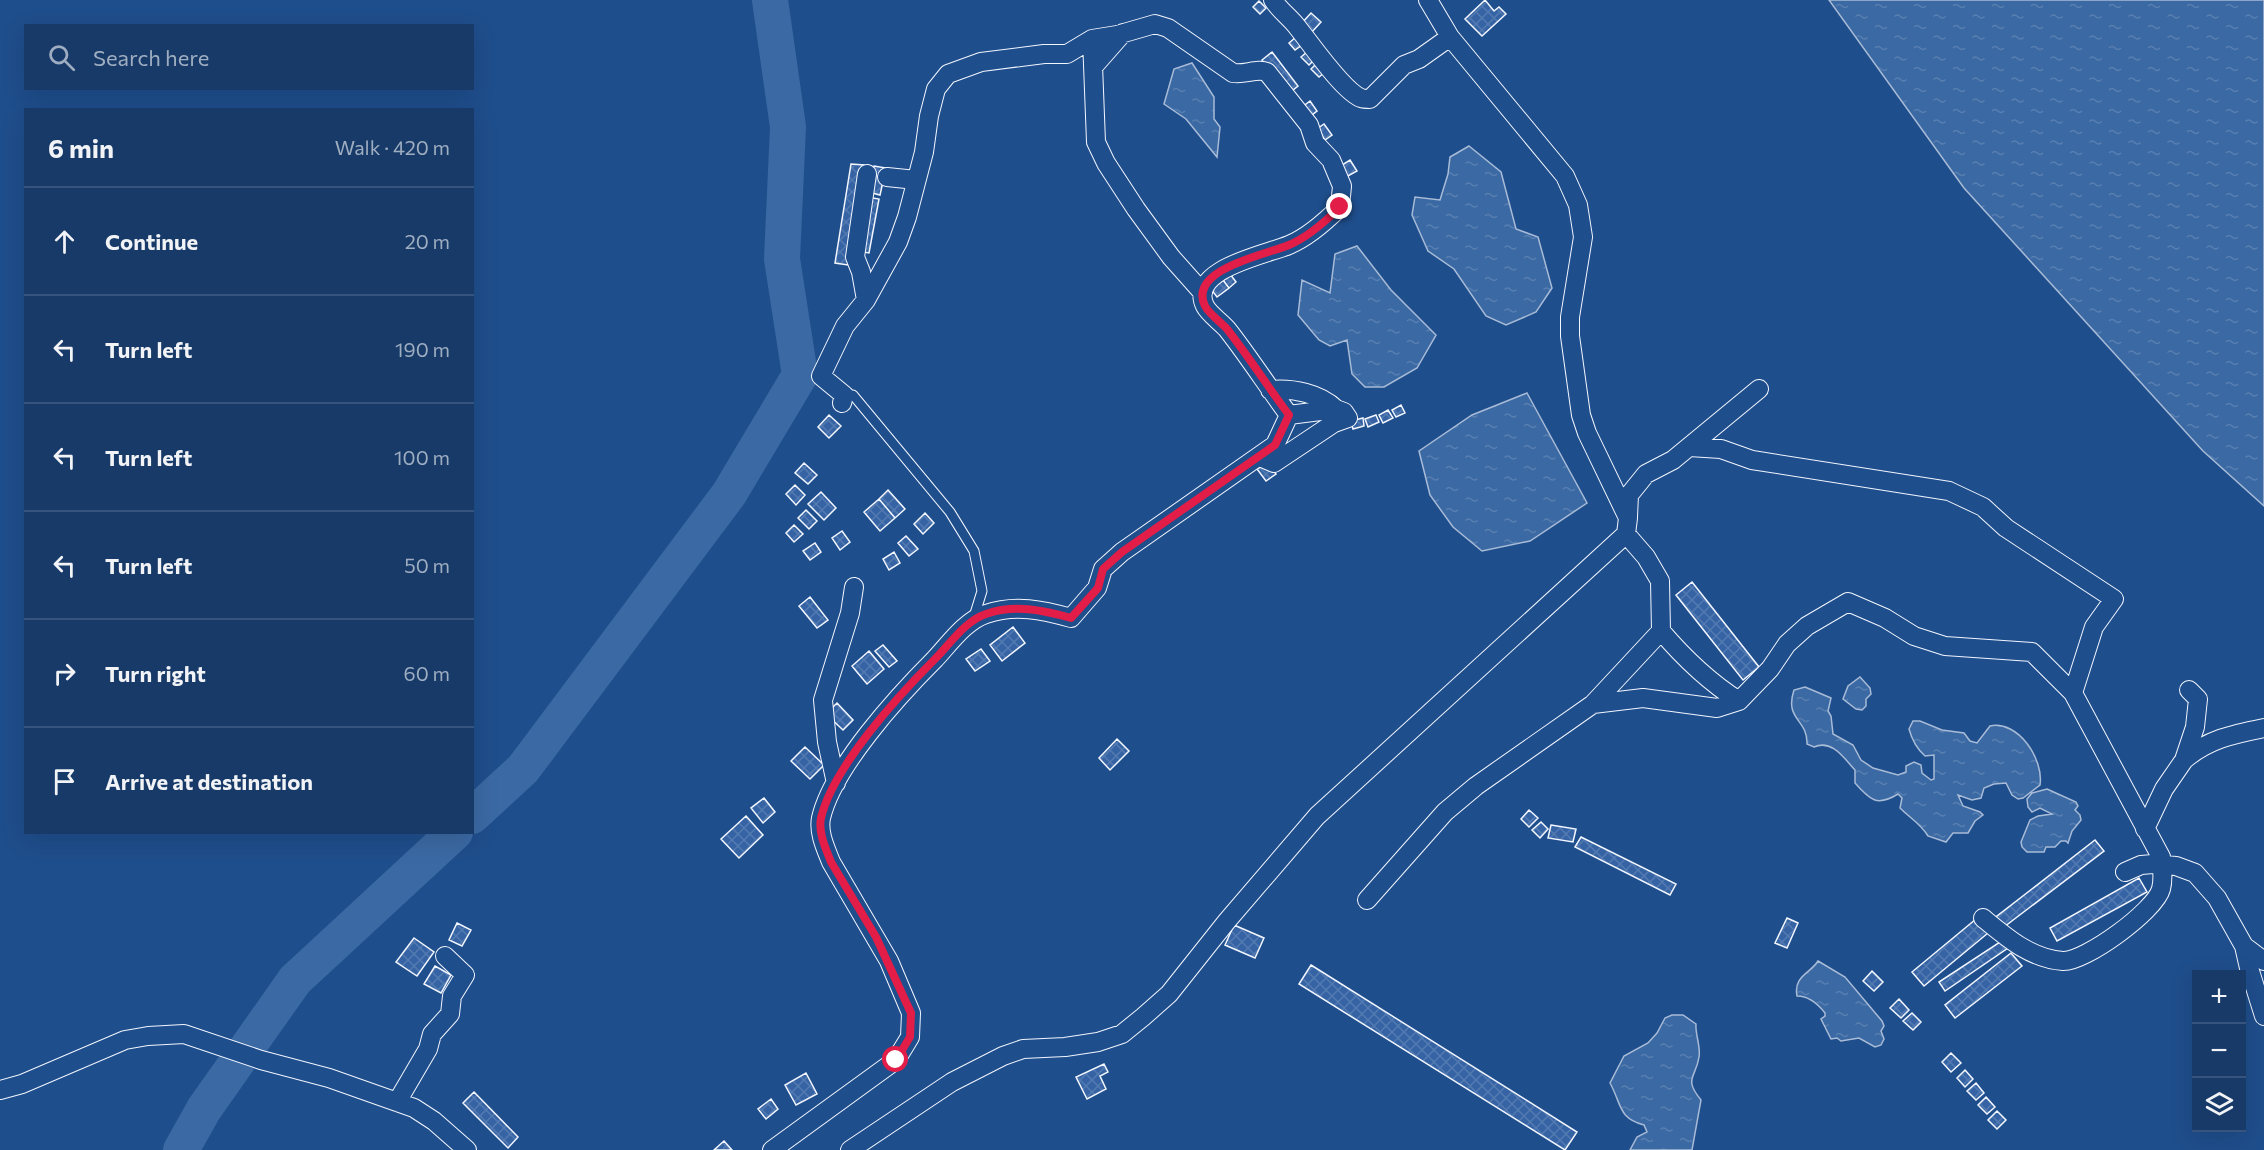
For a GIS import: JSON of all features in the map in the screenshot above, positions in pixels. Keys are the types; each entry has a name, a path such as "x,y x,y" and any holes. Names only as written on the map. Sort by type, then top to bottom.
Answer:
{"street":[{"path":"1273,0 1297,27 1308,44 1360,98 1370,99 1404,65 1419,59 1450,37"},
{"path":"1428,0 1450,37 1565,176 1578,205 1583,237 1570,317 1570,336 1581,415 1627,526 1660,581 1661,631 1707,679 1739,701"},
{"path":"843,399 821,376 845,326 866,300 898,242 907,217 936,89 948,74 981,62 1044,54 1067,54 1092,39 1155,24 1168,28 1233,73 1242,74 1261,70 1267,72 1309,125 1315,143 1331,160 1342,186 1340,207 1326,221 1289,245 1219,271 1209,281 1203,293"},
{"path":"1094,66 1123,33"},
{"path":"1092,39 1096,142 1106,164 1171,257 1203,293 1205,306 1225,328 1289,415"},
{"path":"866,300 861,272 855,257 867,174"},
{"path":"887,177 916,180"},
{"path":"1260,457 1274,463 1334,423 1348,418 1344,412 1315,395 1280,389 1270,390"},
{"path":"850,1150 952,1082 1003,1056 1023,1049 1065,1047 1098,1042 1122,1034 1169,994 1227,921 1317,816 1627,526 1629,495 1646,474 1673,460 1759,389"},
{"path":"1289,415 1336,409"},
{"path":"772,1150 896,1060 910,1037 911,1013 889,961 831,862 824,845 821,820 836,783 875,726 910,682 972,622 985,614 1037,608 1071,618 1098,588 1103,569 1122,552 1275,445 1289,415"},
{"path":"1689,447 1721,449 1752,460 1949,491 1983,507 2006,528 2114,599 2094,627 2073,693"},
{"path":"836,783 826,742 824,700 850,613 854,587"},
{"path":"1593,704 1643,698 1717,708 1739,701 1770,669 1787,644 1807,626 1848,602 1886,618 1914,636 1945,646 2032,652 2073,693 2161,857 2163,872 2161,891 2150,908 2135,922 2081,957 2066,962 2050,960 2019,947 1983,918"},
{"path":"1367,900 1445,812 1476,786 1593,704 1661,631"},
{"path":"2184,760 2195,727 2198,699 2189,690"},
{"path":"2145,829 2164,789 2184,760 2197,748 2224,736 2264,728"},
{"path":"2125,872 2140,865 2162,865 2176,866 2195,873 2217,898 2244,946 2264,1016"},
{"path":"2244,946 2264,962"},
{"path":"397,1102 430,1044 432,1034 450,1014 452,996 465,975 446,956"},
{"path":"0,1090 22,1084 125,1040 148,1036 184,1035 261,1060 328,1078 414,1108 434,1120 467,1150"}],"lane":[{"path":"843,399 853,395 950,512 974,551 982,591 972,622"}],"water":[{"path":"1829,0 2264,0 2264,506 2203,451 1964,188"},
{"path":"1192,63 1214,97 1214,119 1220,127 1217,157 1186,119 1164,104 1174,69"},
{"path":"1469,146 1501,172 1516,229 1538,237 1552,288 1536,312 1506,325 1486,316 1454,269 1428,251 1412,215 1415,197 1440,200 1448,174 1450,157"},
{"path":"1357,246 1391,290 1436,335 1417,368 1384,387 1365,387 1352,374 1347,340 1330,346 1319,340 1298,315 1302,280 1330,293 1335,254"},
{"path":"1527,393 1587,503 1530,541 1482,551 1453,527 1430,495 1419,451 1472,415"},
{"path":"1860,677 1870,688 1871,694 1866,699 1866,706 1862,710 1856,709 1843,699 1848,686"},
{"path":"1805,687 1831,698 1828,711 1831,716 1833,734 1853,745 1861,760 1873,768 1898,775 1906,772 1906,766 1914,762 1921,765 1922,773 1931,780 1934,779 1934,755 1925,756 1915,744 1909,729 1913,721 1920,721 1942,730 1964,733 1970,741 1977,743 1990,726 2000,726 2019,735 2027,744 2038,764 2040,785 2023,798 2018,799 2012,795 2006,783 1984,788 1981,798 1972,800 1958,795 1963,806 1983,815 1975,821 1968,833 1953,833 1946,842 1928,836 1900,808 1902,798 1898,794 1885,800 1874,800 1855,783 1855,770 1842,755 1826,746 1814,747 1807,744 1804,729 1792,708 1794,690"},
{"path":"2047,789 2076,802 2078,806 2075,810 2081,820 2072,831 2068,843 2061,841 2055,847 2046,847 2044,852 2027,852 2021,842 2030,820 2052,814 2040,808 2032,812 2028,807 2027,799 2032,793"},
{"path":"1818,961 1845,977 1882,1021 1884,1026 1881,1031 1884,1039 1881,1045 1875,1047 1859,1038 1841,1041 1837,1038 1831,1039 1821,1019 1825,1013 1813,1001 1797,996 1796,989 1800,979"},
{"path":"1672,1015 1683,1015 1696,1024 1699,1053 1692,1082 1701,1100 1692,1150 1630,1150 1637,1137 1647,1132 1644,1125 1629,1119 1625,1114 1610,1083 1624,1056 1648,1043 1657,1033 1665,1018"}],"building":[{"path":"1485,0 1494,11 1499,7 1506,14 1482,36 1465,19"},
{"path":"1259,1 1266,8 1260,14 1253,7"},
{"path":"1311,13 1321,22 1311,33 1301,24"},
{"path":"1296,37 1302,45 1295,50 1289,43"},
{"path":"1272,52 1298,86 1289,93 1262,60"},
{"path":"1307,52 1315,59 1309,65 1301,57"},
{"path":"1317,63 1325,72 1319,77 1311,69"},
{"path":"1310,101 1317,111 1308,118 1301,108"},
{"path":"1324,124 1332,135 1325,140 1317,129"},
{"path":"1350,160 1357,171 1346,177 1339,167"},
{"path":"851,164 864,165 848,265 835,263"},
{"path":"874,166 886,168 880,195 868,192"},
{"path":"867,197 879,199 869,253 857,251"},
{"path":"1227,270 1236,282 1229,288 1220,276"},
{"path":"1220,276 1229,288 1217,297 1208,285"},
{"path":"1401,405 1405,413 1396,417 1392,410"},
{"path":"1388,410 1393,418 1383,423 1379,415"},
{"path":"829,415 841,426 829,438 818,427"},
{"path":"1376,415 1379,422 1368,427 1365,419"},
{"path":"1363,418 1364,426 1353,429 1351,421"},
{"path":"1268,462 1276,474 1266,481 1257,469"},
{"path":"804,463 817,475 808,484 795,473"},
{"path":"795,485 805,495 796,505 786,494"},
{"path":"888,490 905,509 895,518 879,499"},
{"path":"821,492 836,508 824,520 808,504"},
{"path":"879,499 895,518 880,531 864,512"},
{"path":"806,510 817,521 809,529 798,518"},
{"path":"925,513 934,523 923,534 914,524"},
{"path":"794,525 803,534 794,542 786,533"},
{"path":"842,531 850,542 840,550 832,538"},
{"path":"906,536 918,549 909,556 898,543"},
{"path":"815,543 821,552 810,560 803,551"},
{"path":"894,552 900,563 889,570 883,559"},
{"path":"1692,582 1759,667 1743,680 1676,595"},
{"path":"810,597 828,620 817,628 799,606"},
{"path":"1013,627 1025,643 1002,661 990,645"},
{"path":"883,645 897,661 889,667 875,651"},
{"path":"981,649 990,661 975,671 966,659"},
{"path":"869,651 884,669 867,684 852,666"},
{"path":"837,703 853,720 843,730 826,714"},
{"path":"1117,739 1129,751 1110,770 1099,758"},
{"path":"805,747 824,765 810,779 791,761"},
{"path":"764,798 775,812 763,823 751,808"},
{"path":"1529,810 1538,818 1529,827 1521,819"},
{"path":"746,816 763,835 739,858 721,839"},
{"path":"1541,822 1548,829 1540,838 1532,830"},
{"path":"1551,825 1576,829 1573,842 1548,838"},
{"path":"1581,837 1676,884 1670,895 1575,847"},
{"path":"2095,840 2104,851 2000,930 1992,920"},
{"path":"2139,878 2147,892 2057,941 2050,928"},
{"path":"1787,918 1798,923 1787,948 1775,943"},
{"path":"1976,919 1988,933 1924,986 1912,972"},
{"path":"457,923 471,930 462,946 449,940"},
{"path":"1234,925 1264,938 1255,958 1225,945"},
{"path":"414,938 434,952 417,976 396,962"},
{"path":"2003,940 2008,948 1945,991 1939,982"},
{"path":"2011,953 2022,966 1955,1018 1945,1005"},
{"path":"1311,965 1577,1132 1565,1150 1299,984"},
{"path":"435,966 451,975 441,993 424,984"},
{"path":"1872,971 1883,982 1874,991 1863,981"},
{"path":"1899,999 1909,1010 1901,1018 1890,1008"},
{"path":"1912,1013 1921,1022 1913,1030 1903,1021"},
{"path":"1951,1053 1961,1063 1951,1072 1942,1062"},
{"path":"1104,1064 1108,1072 1100,1076 1106,1089 1087,1099 1076,1077"},
{"path":"1965,1070 1973,1079 1965,1087 1957,1078"},
{"path":"806,1073 817,1094 796,1105 785,1085"},
{"path":"1976,1083 1984,1093 1976,1100 1967,1091"},
{"path":"474,1092 518,1137 508,1148 463,1103"},
{"path":"1986,1097 1995,1107 1987,1114 1978,1105"},
{"path":"771,1099 778,1109 766,1119 758,1109"},
{"path":"1997,1111 2006,1120 1997,1129 1988,1120"},
{"path":"724,1141 732,1150 714,1150"}],"waterway":[{"path":"474,814 523,769 729,494 800,375 782,259 788,127 770,0"},
{"path":"181,1150 204,1109 295,980 453,834"}],"route":[{"path":"896,1060 910,1037 911,1013 889,961 831,862 824,845 821,820 836,783 875,726 910,682 967,626 985,614 1008,609 1037,608 1071,618 1098,588 1103,569 1122,552 1275,445 1289,415 1249,359 1205,306 1203,293 1209,281 1219,271 1289,245 1306,236 1340,207"}]}
